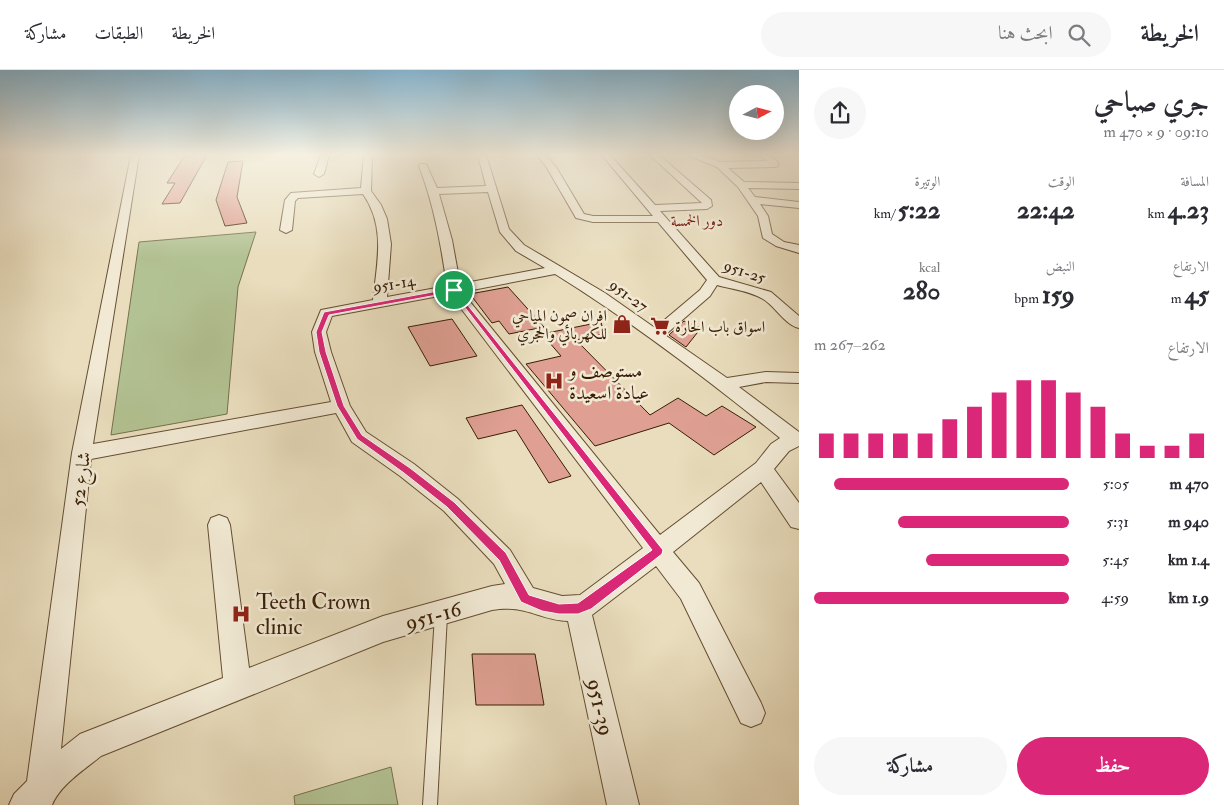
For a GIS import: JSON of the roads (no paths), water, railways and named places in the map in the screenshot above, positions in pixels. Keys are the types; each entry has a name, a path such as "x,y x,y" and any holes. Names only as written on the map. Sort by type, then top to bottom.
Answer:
{"street":[{"name":"شارع 52","path":"36,799 82,453 129,189"},
{"path":"483,189 433,191 446,240 454,290 690,591 751,713"},
{"name":"951-27","path":"492,189 504,230 520,248 586,286 724,384 796,439"},
{"path":"564,189 580,216 593,219 662,219"},
{"name":"951-25","path":"636,189 714,280 766,295 799,324"},
{"path":"652,208 707,206 707,202 693,189"},
{"path":"744,189 762,216 767,236 780,244 797,248"},
{"path":"286,230 290,200 295,195 366,191 376,205 382,219 384,262 380,304"},
{"path":"752,200 799,205"},
{"name":"951-14","path":"326,313 557,270"},
{"path":"655,336 705,293 714,280"},
{"path":"326,313 319,332 323,352 341,406 360,437 407,470 450,505 502,557 525,598"},
{"path":"724,384 766,377 799,378"},
{"path":"82,453 341,406"},
{"path":"578,608 587,605 763,469 777,448 796,439"},
{"path":"763,469 799,520"},
{"path":"219,525 238,686"},
{"name":"951-16","path":"36,799 73,758 91,745 383,629 492,598 508,596 525,598 559,609 578,608"},
{"name":"951-39","path":"578,608 623,805"}],"lane":[{"path":"430,805 441,612"}],"place":[{"name":"افران صمون المياحي للكهربائي والحجري","path":"622,324"},
{"name":"اسواق باب الحارة","path":"660,326"},
{"name":"مستوصف و عيادة اسعيدة","path":"554,381"},
{"name":"Teeth Crown clinic","path":"241,614"}],"district":[{"name":"دور الخمسة","path":"697,220"}]}
